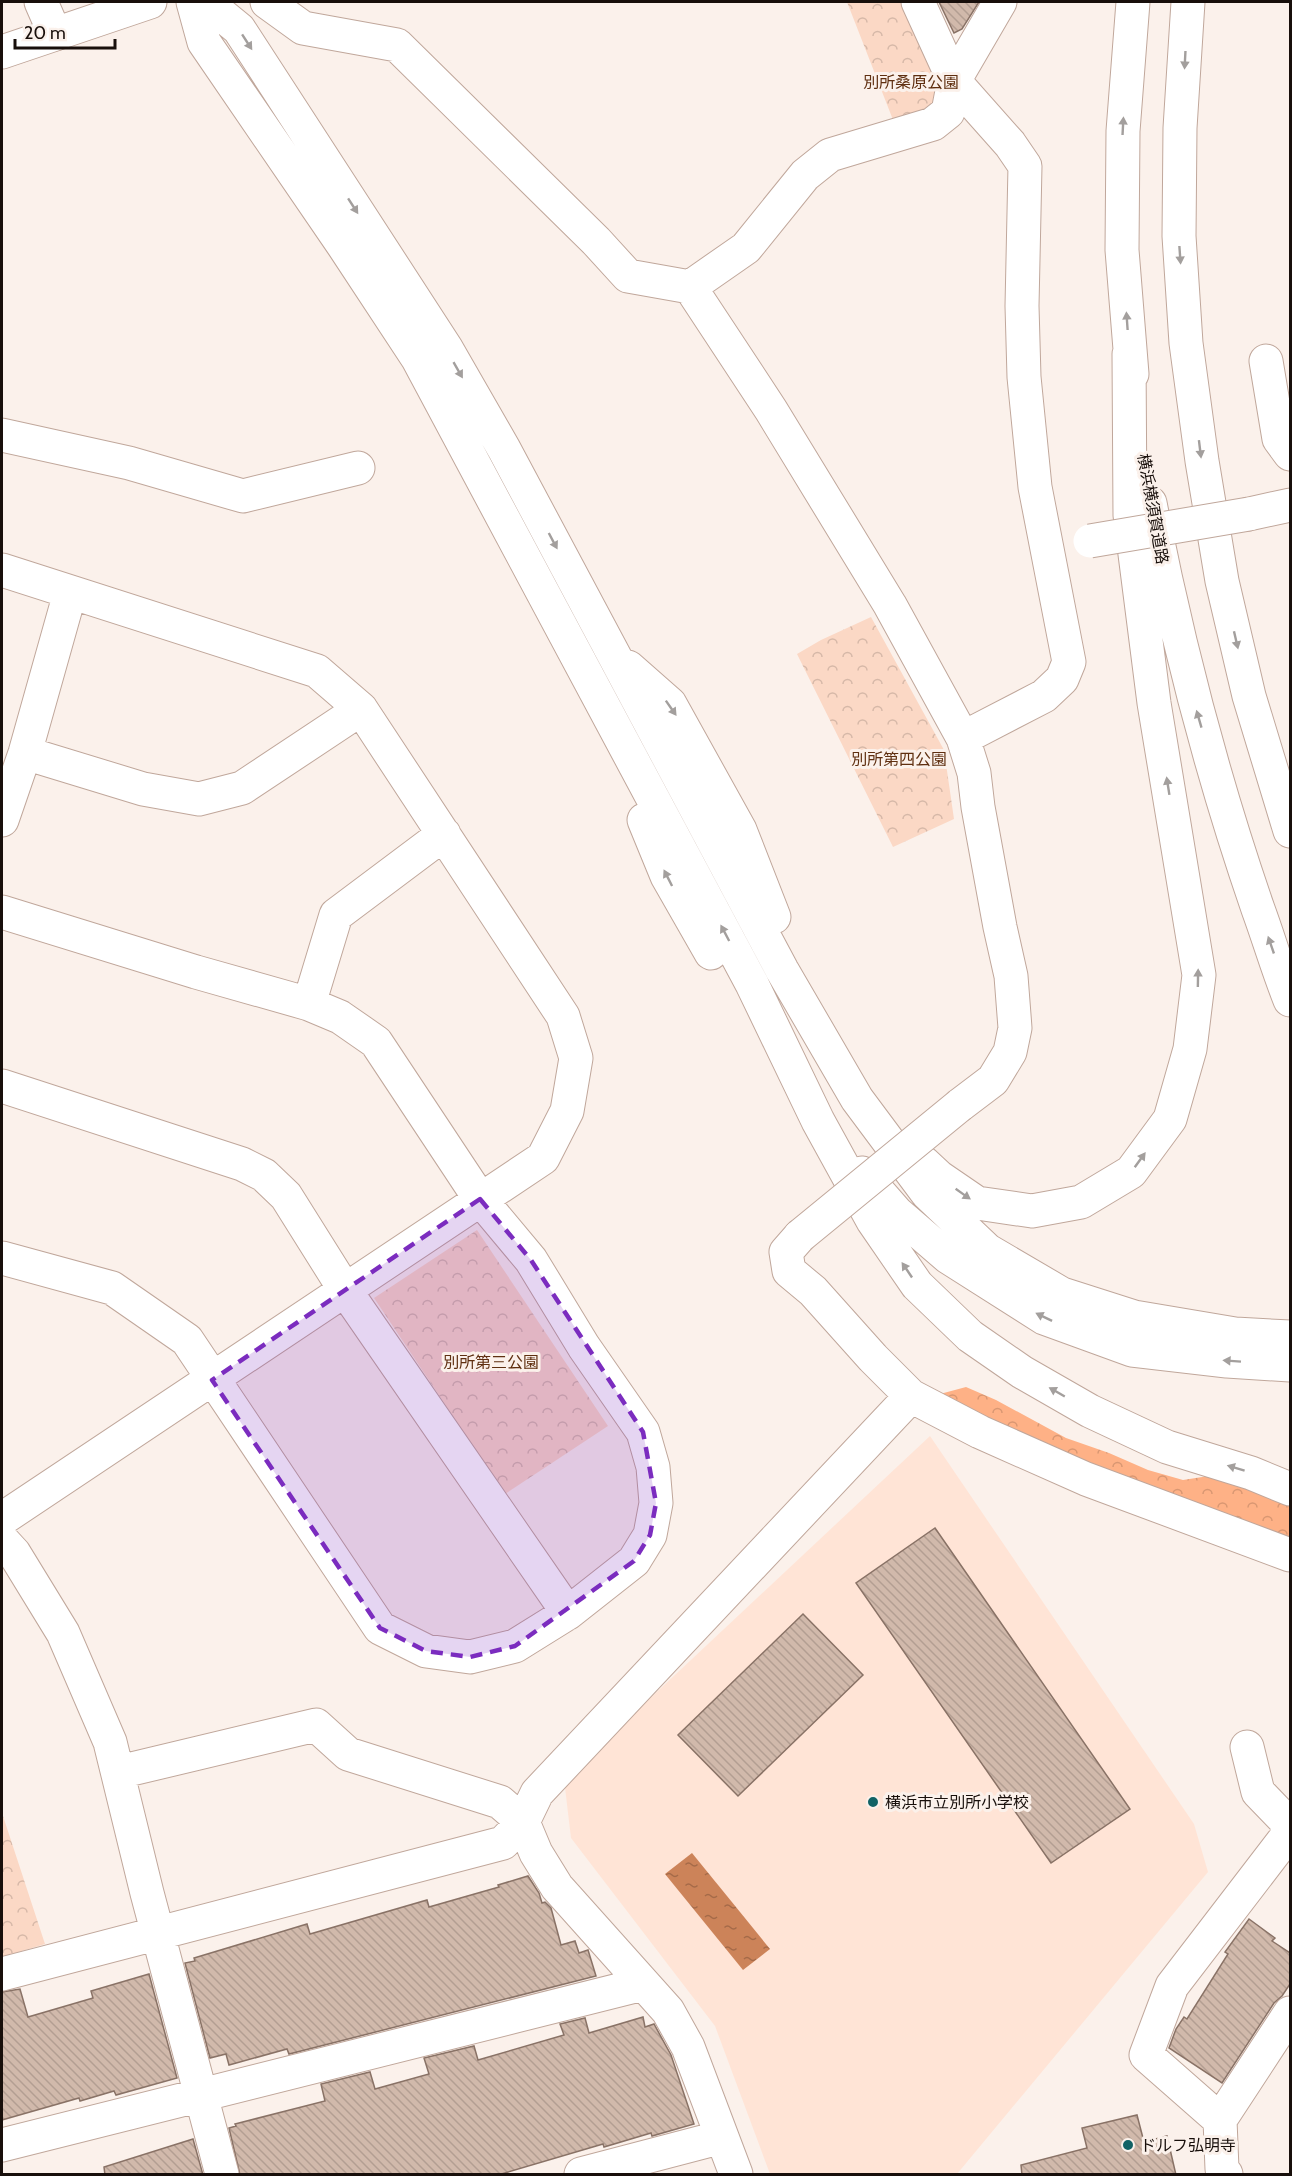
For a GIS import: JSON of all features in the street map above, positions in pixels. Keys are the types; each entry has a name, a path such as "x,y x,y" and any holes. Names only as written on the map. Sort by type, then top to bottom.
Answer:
{"main road":[{"path":"41,2 55,34"},
{"path":"2,52 150,2"},
{"path":"193,2 204,42 418,359 586,672 667,876 733,991 792,1067 818,1121 873,1221 917,1285 970,1336 1022,1372 1090,1411 1167,1447 1251,1473 1290,1489"},
{"path":"206,2 239,30 446,348 504,449 782,970 857,1099 927,1192 987,1250 1062,1294 1134,1317 1235,1334 1290,1337"},
{"path":"267,2 303,28 397,45 596,241 628,276 690,287 746,248 804,175 830,155 933,124 948,112 954,81 1000,2"},
{"path":"918,2 954,81 1010,144 1024,166 1022,306 1024,377 1035,487 1069,662 1062,679 1044,696 963,738"},
{"name":"横浜横須賀道路","path":"1133,2 1122,131 1122,250 1129,354 1148,488 1168,595 1197,712 1232,835 1290,1000"},
{"path":"1188,2 1180,128 1179,236 1186,342 1220,570 1249,696 1290,831"},
{"path":"690,287 771,410 890,605 963,738 974,773 978,807 1011,976 1015,1028 1010,1052 993,1080 800,1236 786,1252 789,1270 813,1291 873,1358 911,1396 980,1432 1086,1479 1290,1555"},
{"path":"857,1099 939,1177 977,1203 1032,1211 1081,1202 1131,1172 1170,1119 1190,1049 1199,975 1154,703 1130,515 1129,354"},
{"path":"1266,361 1279,439 1290,454"},
{"path":"2,435 129,463 243,496 358,468"},
{"path":"1048,549 1290,505"},
{"path":"2,570 317,671 361,709 563,1016 576,1058 567,1111 543,1158 2,1519"},
{"path":"2,820 25,753 70,593"},
{"path":"1249,696 1290,794"},
{"path":"25,753 143,789 199,799 242,788 361,709"},
{"path":"309,1004 336,915 444,834"},
{"path":"2,912 309,1004 340,1017 376,1042 480,1199 531,1260 584,1347 643,1432 653,1467 656,1503 650,1535 634,1561 568,1613 515,1646 470,1657 426,1651 380,1628 187,1340 112,1288 2,1258"},
{"path":"2,1086 242,1164 264,1174 286,1196 345,1290 568,1613"},
{"path":"818,1121 897,1213 948,1257 1044,1318 1132,1350 1290,1365"},
{"path":"2,1974 503,1843 523,1822 537,1793 911,1396"},
{"path":"2,1540 14,1553 63,1633 110,1742 157,1933 222,2175"},
{"path":"119,1772 316,1725 348,1754 500,1802 523,1822 536,1853 557,1887 668,2011 688,2047 736,2175"},
{"path":"1220,2120 1146,2055 1172,1986 1287,1836 1287,1822 1258,1792 1247,1747"},
{"path":"2,2145 643,1984"},
{"path":"1226,2175 1222,2169 1220,2120 1290,2013"},
{"path":"581,2175 722,2137"}],"highlighted area":[{"path":"480,1199 531,1260 643,1432 656,1503 650,1535 634,1561 515,1646 470,1657 426,1651 380,1628 212,1380"}],"shaded area":[{"name":"横浜市立別所小学校","path":"930,1436 1194,1824 1208,1872 957,2174 770,2174 715,2026 571,1838 564,1779"}],"green space":[{"name":"別所桑原公園","path":"847,2 908,2 945,83 938,108 895,125"},
{"name":"別所第四公園","path":"871,617 944,750 954,819 893,847 797,654"},
{"name":"別所第三公園","path":"477,1230 608,1426 505,1494 374,1298"},
{"path":"966,1387 996,1400 1066,1438 1148,1470 1183,1480 1215,1475 1290,1505 1290,1543 1195,1506 1132,1478 1075,1459 1012,1431 940,1394"},
{"path":"2,1813 45,1944 2,1957"}],"water":[{"path":"692,1853 770,1949 743,1970 665,1874"}],"building":[{"path":"939,2 979,2 962,29 954,33"},
{"path":"935,1528 1130,1809 1051,1863 856,1583"},
{"path":"803,1614 863,1675 738,1796 678,1735"},
{"path":"528,1876 539,1893 542,1903 545,1902 551,1908 561,1945 575,1941 579,1953 588,1950 596,1976 289,2054 287,2049 229,2065 226,2054 210,2058 185,1963 195,1961 194,1958 307,1924 310,1934 427,1900 429,1907 499,1887 498,1885"},
{"path":"1249,1919 1275,1938 1272,1941 1290,1953 1290,1984 1274,2003 1222,2083 1169,2048 1176,2029 1184,2017 1187,2019 1228,1954 1225,1952"},
{"path":"149,1974 177,2078 116,2095 114,2091 80,2101 79,2098 2,2120 2,1992 20,1989 28,2017 93,1998 91,1991"},
{"path":"643,2017 645,2027 654,2024 671,2055 694,2124 652,2136 651,2133 604,2147 603,2144 498,2175 240,2175 229,2128 236,2126 235,2124 325,2101 321,2084 370,2072 375,2089 429,2074 424,2058 474,2046 478,2060 564,2035 560,2024 585,2018 589,2033"},
{"name":"ドルフ弘明寺","path":"1137,2115 1144,2142 1167,2136 1176,2175 1022,2175 1021,2165 1087,2148 1082,2128"},
{"path":"193,2139 203,2175 105,2175 104,2167"}],"place":[{"name":"横浜市立別所小学校","path":"873,1802"},
{"name":"ドルフ弘明寺","path":"1128,2145"}]}
